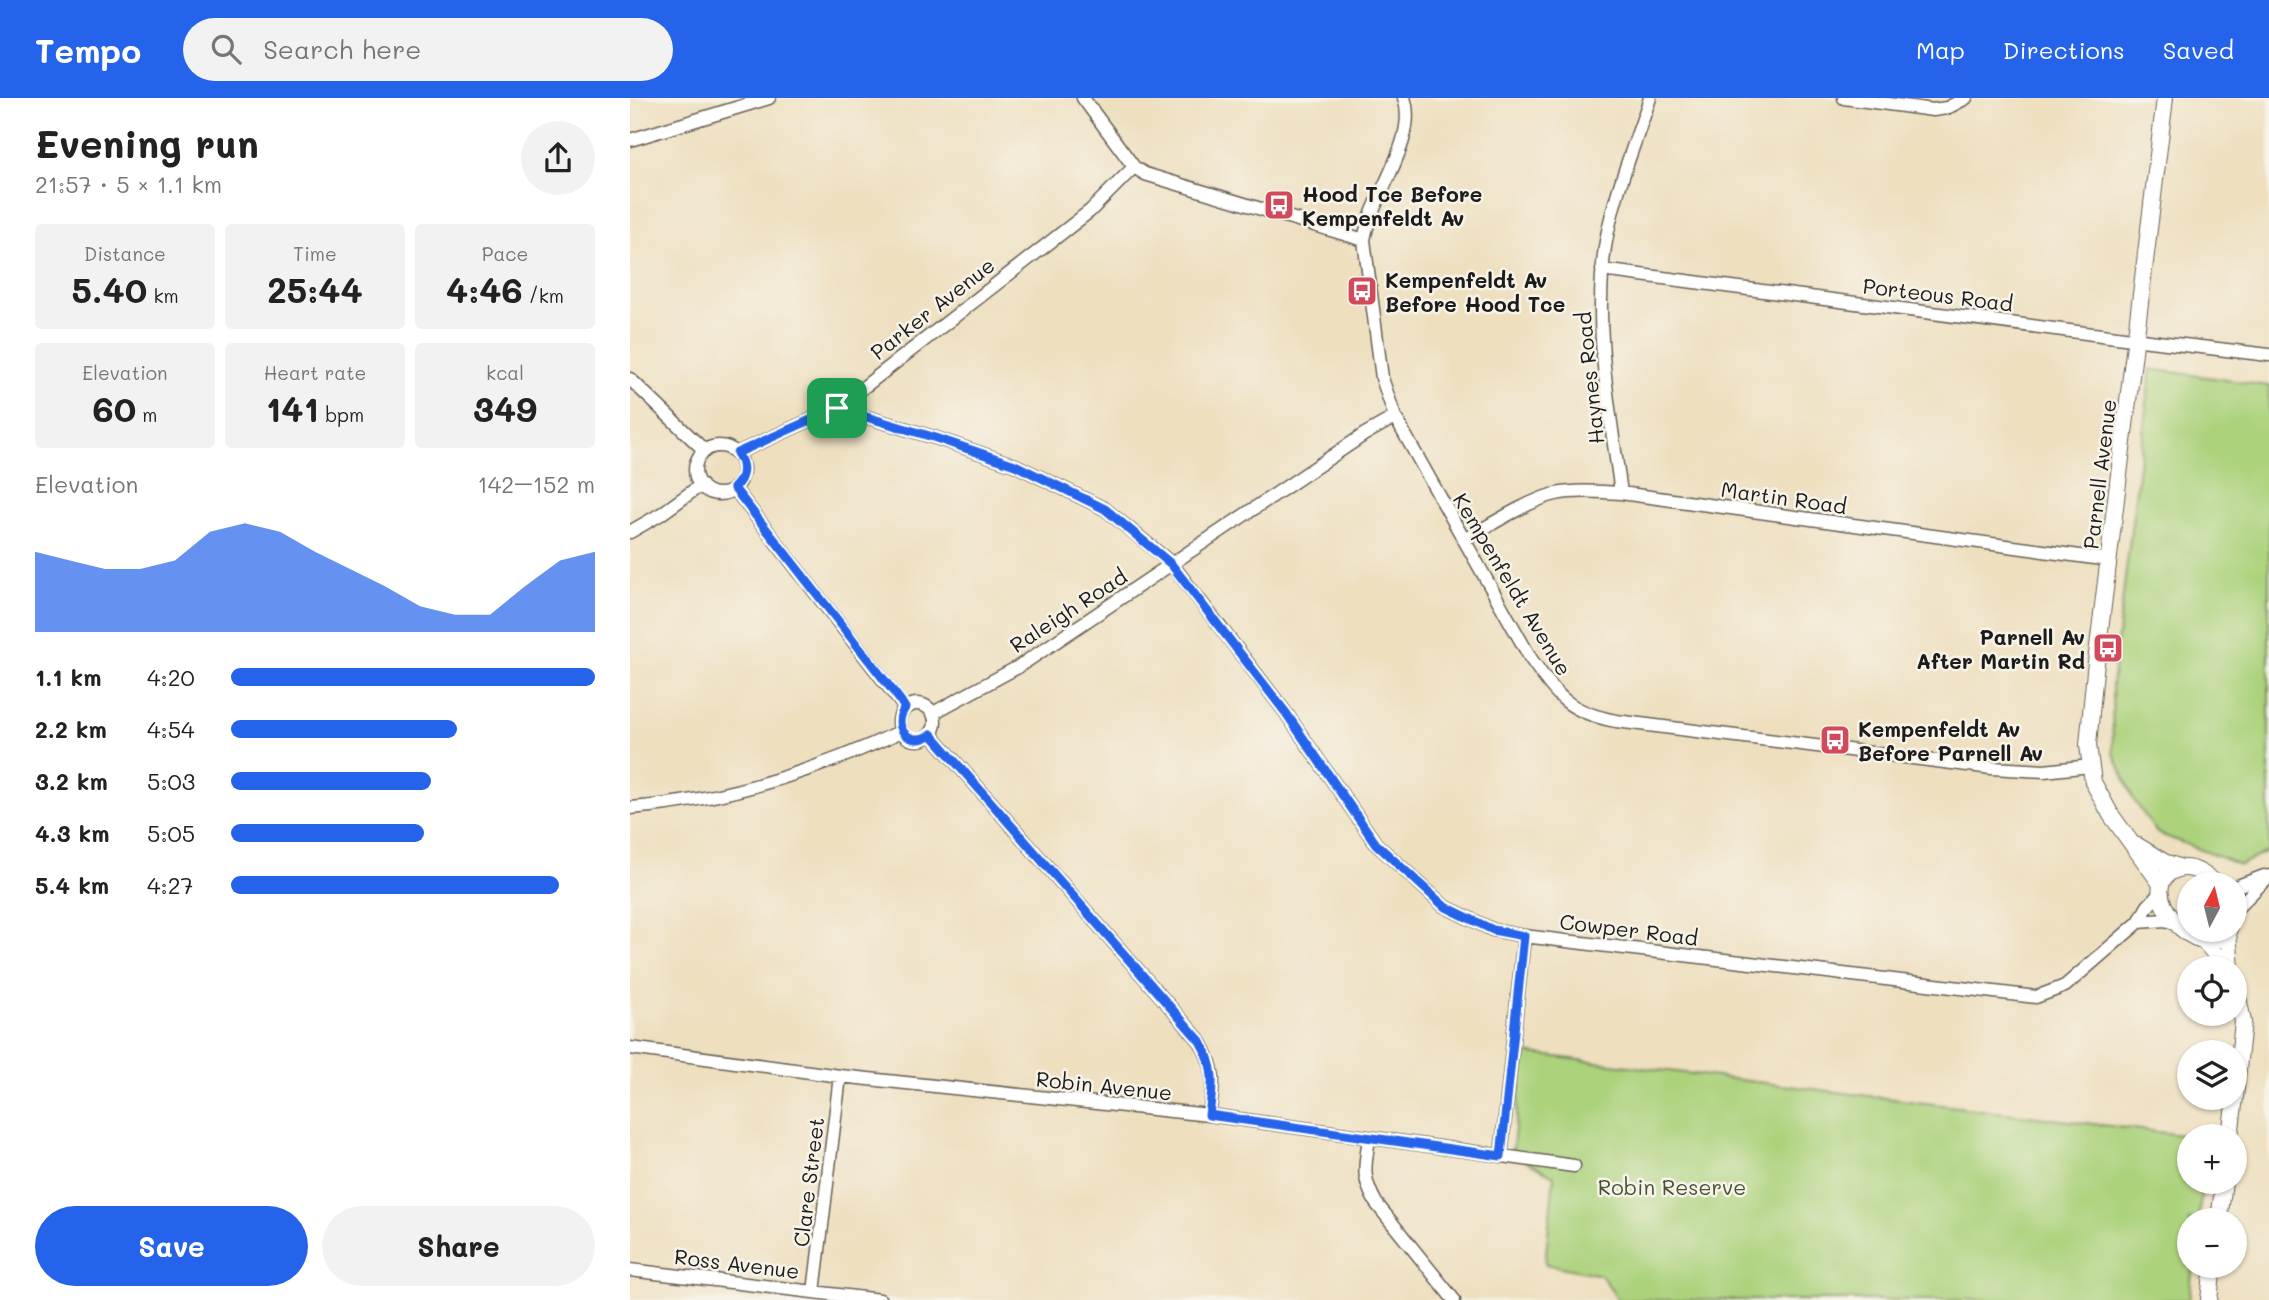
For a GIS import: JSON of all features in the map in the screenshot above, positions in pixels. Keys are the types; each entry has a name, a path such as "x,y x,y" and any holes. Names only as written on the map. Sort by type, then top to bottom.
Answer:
{"street":[{"path":"630,140 769,98"},
{"path":"1083,98 1134,167 1154,177 1364,240"},
{"name":"Kempenfeldt Avenue","path":"1404,98 1404,133 1399,151 1367,222 1364,240 1382,378 1395,418 1531,659 1561,698 1593,717 2002,769 2044,771 2090,766"},
{"name":"Haynes Road","path":"1620,494 1600,326 1602,270 1613,212 1650,98"},
{"path":"1844,98 1933,110 1947,108 1966,98"},
{"name":"Parnell Avenue","path":"2165,98 2088,745 2093,782 2099,796 2133,843 2160,888 2166,911 2175,923"},
{"name":"Parker Avenue","path":"737,453 837,408 1090,211 1134,167"},
{"name":"Porteous Road","path":"1602,270 2269,355"},
{"path":"630,379 705,451"},
{"name":"Cowper Road","path":"837,408 1015,465 1105,509 1171,564 1286,713 1376,844 1444,906 1493,930 1524,936 2036,997 2065,986 2139,922 2160,888"},
{"name":"Raleigh Road","path":"933,713 1018,667 1364,434 1395,418"},
{"path":"720,446 729,447 737,453 743,476 734,488 719,493 710,492 701,485 696,470 697,461 705,451 720,446"},
{"path":"630,532 662,514 701,485"},
{"path":"734,488 905,708"},
{"name":"Martin Road","path":"1464,540 1553,494 1572,492 1620,494 2109,560"},
{"path":"920,704 933,713 936,723 931,734 916,740 902,731 900,719 905,708 920,704"},
{"path":"630,808 684,802 757,786 865,748 902,731"},
{"path":"931,734 1200,1041 1212,1066 1213,1087 1209,1115"},
{"name":"Parnell Avenue","path":"2133,843 2164,862 2182,868 2191,867 2199,872"},
{"path":"2160,888 2166,876 2182,868"},
{"path":"2247,883 2269,875"},
{"path":"2247,898 2269,875"},
{"path":"2139,922 2165,920 2175,923"},
{"path":"1501,1156 1524,936"},
{"path":"2205,942 2218,956"},
{"name":"Robin Avenue","path":"630,1048 840,1076 1209,1115 1574,1166"},
{"name":"Clare Street","path":"814,1292 840,1076"},
{"path":"1368,1138 1365,1172 1367,1185 1376,1203 1450,1298"},
{"name":"Ross Avenue","path":"630,1270 880,1300"},
{"path":"2209,1300 2212,1278"}],"green space":[{"path":"2151,369 2269,386 2269,851 2240,865 2157,833 2134,800 2113,752 2112,684"},
{"name":"Robin Reserve","path":"1524,1053 2177,1135 2177,1194 2201,1194 2200,1208 2177,1208 2177,1278 2192,1278 2189,1300 1618,1300 1601,1275 1545,1264 1554,1176 1512,1154"}],"place":[{"name":"Hood Tce Before Kempenfeldt Av","path":"1279,205"},
{"name":"Kempenfeldt Av Before Hood Tce","path":"1362,291"},
{"name":"Parnell Av After Martin Rd","path":"2108,648"},
{"name":"Kempenfeldt Av Before Parnell Av","path":"1835,740"}],"route":[{"path":"837,408 1015,465 1105,509 1171,564 1286,713 1376,844 1444,906 1493,930 1524,936 1501,1156 1209,1115 1213,1087 1212,1066 1200,1041 931,734 916,740 905,735 900,719 905,708 900,700 734,488 743,476 741,460 737,453 837,408"}]}
